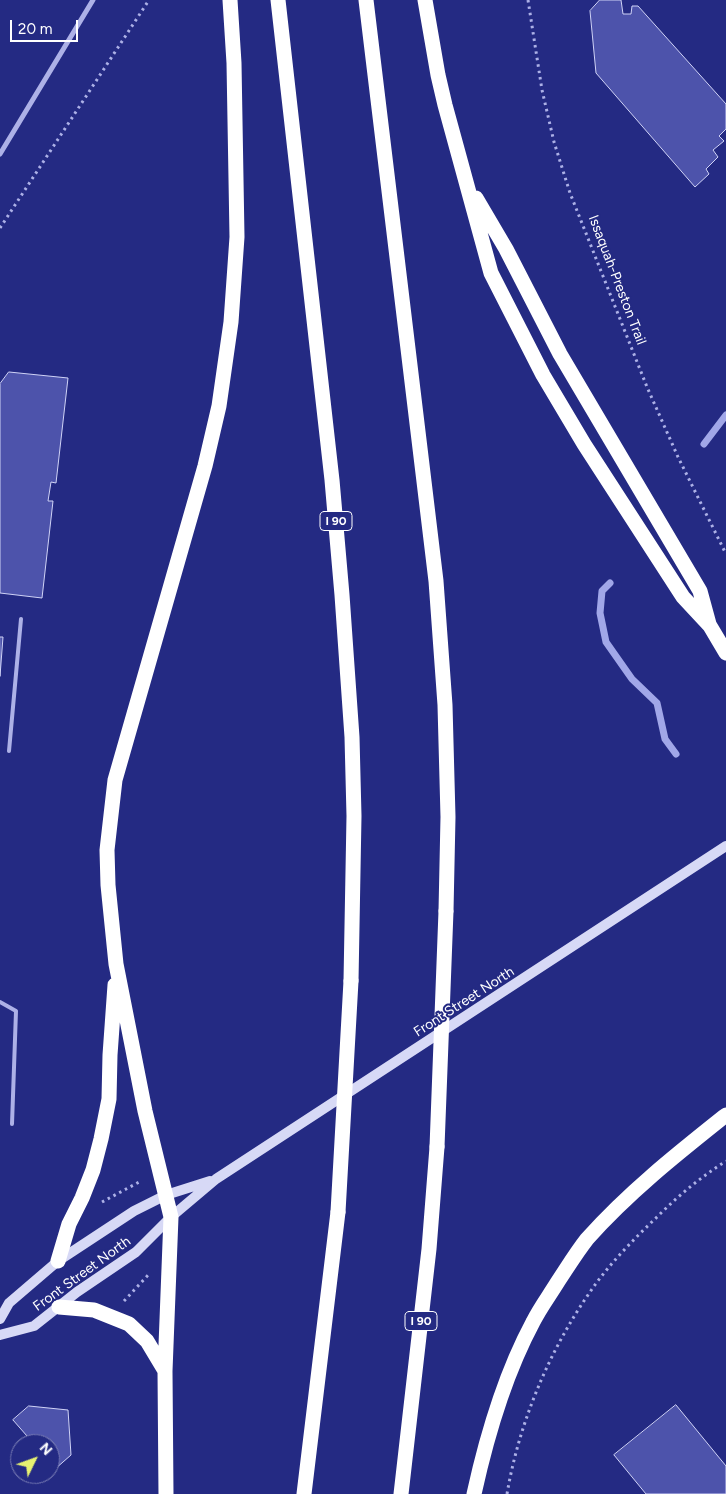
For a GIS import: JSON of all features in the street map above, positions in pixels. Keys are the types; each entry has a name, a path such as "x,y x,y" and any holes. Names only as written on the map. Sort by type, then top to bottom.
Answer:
{"highway":[{"path":"166,1494 165,1371 172,1216 145,1111 116,964 108,885 107,850 116,780 205,466 219,406 231,322 237,237 234,63 230,0"},
{"name":"I 90","path":"278,0 332,480 352,737 354,816 351,981 338,1212 304,1494"},
{"name":"I 90","path":"366,0 436,581 445,705 448,817 437,1147 429,1249 401,1494"},
{"path":"425,0 438,75 453,138 491,273 543,374 606,480 683,597 710,626 726,652"},
{"path":"466,181 506,249 560,354 700,591 710,626"},
{"path":"58,1261 69,1224 82,1198 92,1170 109,1099 116,964"},
{"path":"474,1494 495,1413 513,1363 533,1320 566,1269 586,1241 653,1173 726,1115"},
{"path":"59,1307 94,1310 129,1324 147,1341 165,1371"}],"main road":[{"name":"Front Street North","path":"0,1335 34,1326 77,1292 136,1252 172,1216 216,1179 726,846"},
{"name":"Front Street North","path":"0,1319 9,1303 58,1261 134,1211 166,1195 216,1179"}],"street":[{"path":"0,154 93,0"}],"lane":[{"path":"8,750 21,620"},
{"path":"0,1002 16,1011 12,1124"}],"path":[{"path":"0,228 149,0"},
{"name":"Issaquah-Preston Trail","path":"528,0 542,90 554,142 570,193 647,387 678,457 726,554"},
{"path":"507,1494 514,1458 540,1383 556,1350 590,1291 633,1239 682,1193 726,1161"},
{"path":"97,1204 141,1181"},
{"path":"124,1301 153,1271"}],"building":[{"path":"600,0 621,0 623,14 631,14 632,6 638,6 726,104 726,129 719,136 724,141 713,150 718,157 706,169 709,174 695,187 596,73 590,11"},
{"path":"9,372 68,378 56,483 51,482 48,501 53,501 42,598 0,593 0,384"},
{"path":"0,637 3,637 0,676"},
{"path":"676,1405 726,1466 726,1494 646,1494 614,1455"},
{"path":"29,1406 68,1410 71,1455 60,1465 60,1434 25,1434 13,1420"}],"waterway":[{"path":"704,444 726,415"},
{"path":"610,583 602,591 600,613 606,642 632,679 657,703 665,739 676,754"}]}
